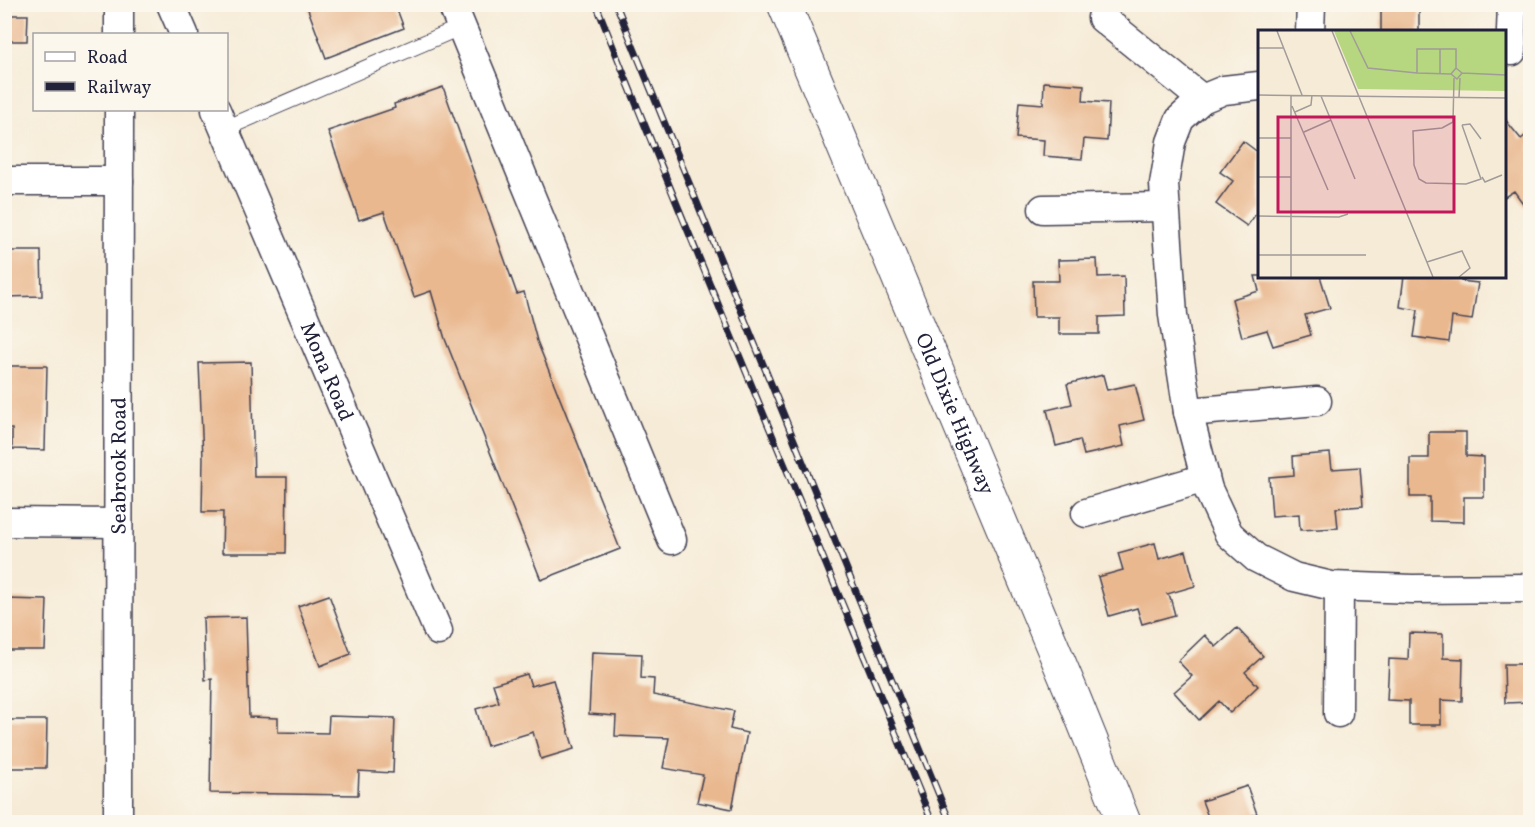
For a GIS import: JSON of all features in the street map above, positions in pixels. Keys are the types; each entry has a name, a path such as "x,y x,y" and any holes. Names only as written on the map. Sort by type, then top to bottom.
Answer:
{"street":[{"path":"119,4 119,33"},
{"path":"171,4 184,33"},
{"name":"Old Dixie Highway","path":"784,4 1070,687 1124,822"},
{"path":"1310,30 1311,4"},
{"path":"1512,4 1511,31 1521,47"},
{"path":"457,16 672,540"},
{"path":"1102,18 1202,99"},
{"path":"1258,86 1224,90 1202,99 1180,119 1171,142 1164,184 1173,315 1188,412 1208,489 1229,534 1256,558 1294,577 1339,587 1530,588"},
{"name":"Seabrook Road","path":"118,822 119,111"},
{"name":"Mona Road","path":"220,119 438,631"},
{"path":"4,181 119,182"},
{"path":"1043,209 1166,207"},
{"path":"1188,412 1317,401"},
{"path":"1086,513 1205,478"},
{"path":"4,522 118,523"},
{"path":"1338,713 1339,587"}],"lane":[{"path":"220,119 457,16"}],"building":[{"path":"306,4 395,4 404,28 326,58"},
{"path":"1381,4 1419,4 1419,30 1381,30"},
{"path":"4,15 28,15 27,41 4,41"},
{"path":"1044,82 1084,85 1083,101 1109,103 1107,141 1084,139 1082,159 1043,156 1044,140 1016,138 1019,102 1043,104"},
{"path":"443,87 517,294 524,292 537,341 620,549 541,580 445,339 431,291 414,297 384,212 359,220 328,131 395,108 394,104"},
{"path":"1505,119 1521,139 1530,132 1530,213 1514,191 1505,197"},
{"path":"1243,141 1258,152 1258,211 1247,226 1216,204 1233,181 1220,172"},
{"path":"4,251 41,251 42,296 4,297"},
{"path":"1097,259 1098,277 1124,276 1125,316 1099,317 1099,334 1059,334 1059,317 1034,317 1033,281 1059,281 1058,260"},
{"path":"1255,276 1258,278 1321,278 1330,308 1305,315 1311,335 1273,346 1267,330 1242,337 1232,299 1259,291"},
{"path":"1404,278 1462,278 1461,281 1478,283 1472,320 1452,317 1449,342 1414,337 1418,310 1400,307"},
{"path":"251,362 254,477 287,477 286,553 222,553 223,512 202,512 203,458 199,363"},
{"path":"4,366 47,366 45,450 12,449 12,429 4,429"},
{"path":"1103,375 1107,390 1135,384 1144,420 1120,426 1124,446 1084,455 1080,440 1056,446 1047,410 1072,404 1067,384"},
{"path":"1429,432 1466,432 1466,456 1484,457 1484,497 1464,497 1464,522 1430,521 1430,497 1410,497 1410,458 1429,458"},
{"path":"1330,453 1332,469 1360,467 1363,506 1336,508 1338,528 1300,530 1299,514 1272,516 1269,477 1294,475 1293,456"},
{"path":"1155,543 1159,559 1186,551 1195,586 1167,594 1175,615 1142,624 1137,608 1109,616 1098,577 1123,570 1118,553"},
{"path":"329,595 351,654 320,666 298,606"},
{"path":"4,599 47,600 45,650 4,650"},
{"path":"246,617 249,717 278,718 278,732 328,733 329,716 395,718 393,773 359,771 358,795 210,793 212,679 205,680 203,618"},
{"path":"1237,628 1263,656 1245,672 1258,686 1230,713 1219,701 1199,720 1174,692 1192,676 1178,661 1205,635 1216,647"},
{"path":"1409,633 1443,634 1443,658 1463,659 1462,701 1441,700 1441,725 1409,725 1409,701 1387,700 1389,659 1408,660"},
{"path":"592,652 642,654 641,678 654,679 653,695 734,711 730,729 747,733 732,809 697,802 703,775 663,768 669,738 615,736 616,716 589,714"},
{"path":"1504,664 1530,664 1530,702 1505,703"},
{"path":"527,674 531,686 553,680 574,749 541,759 533,732 487,746 476,709 499,702 493,684"},
{"path":"4,720 47,720 46,768 4,768"},
{"path":"1247,786 1257,814 1232,822 1210,822 1202,801"}],"railway":[{"path":"596,4 932,822"},
{"path":"616,4 950,822"}]}
